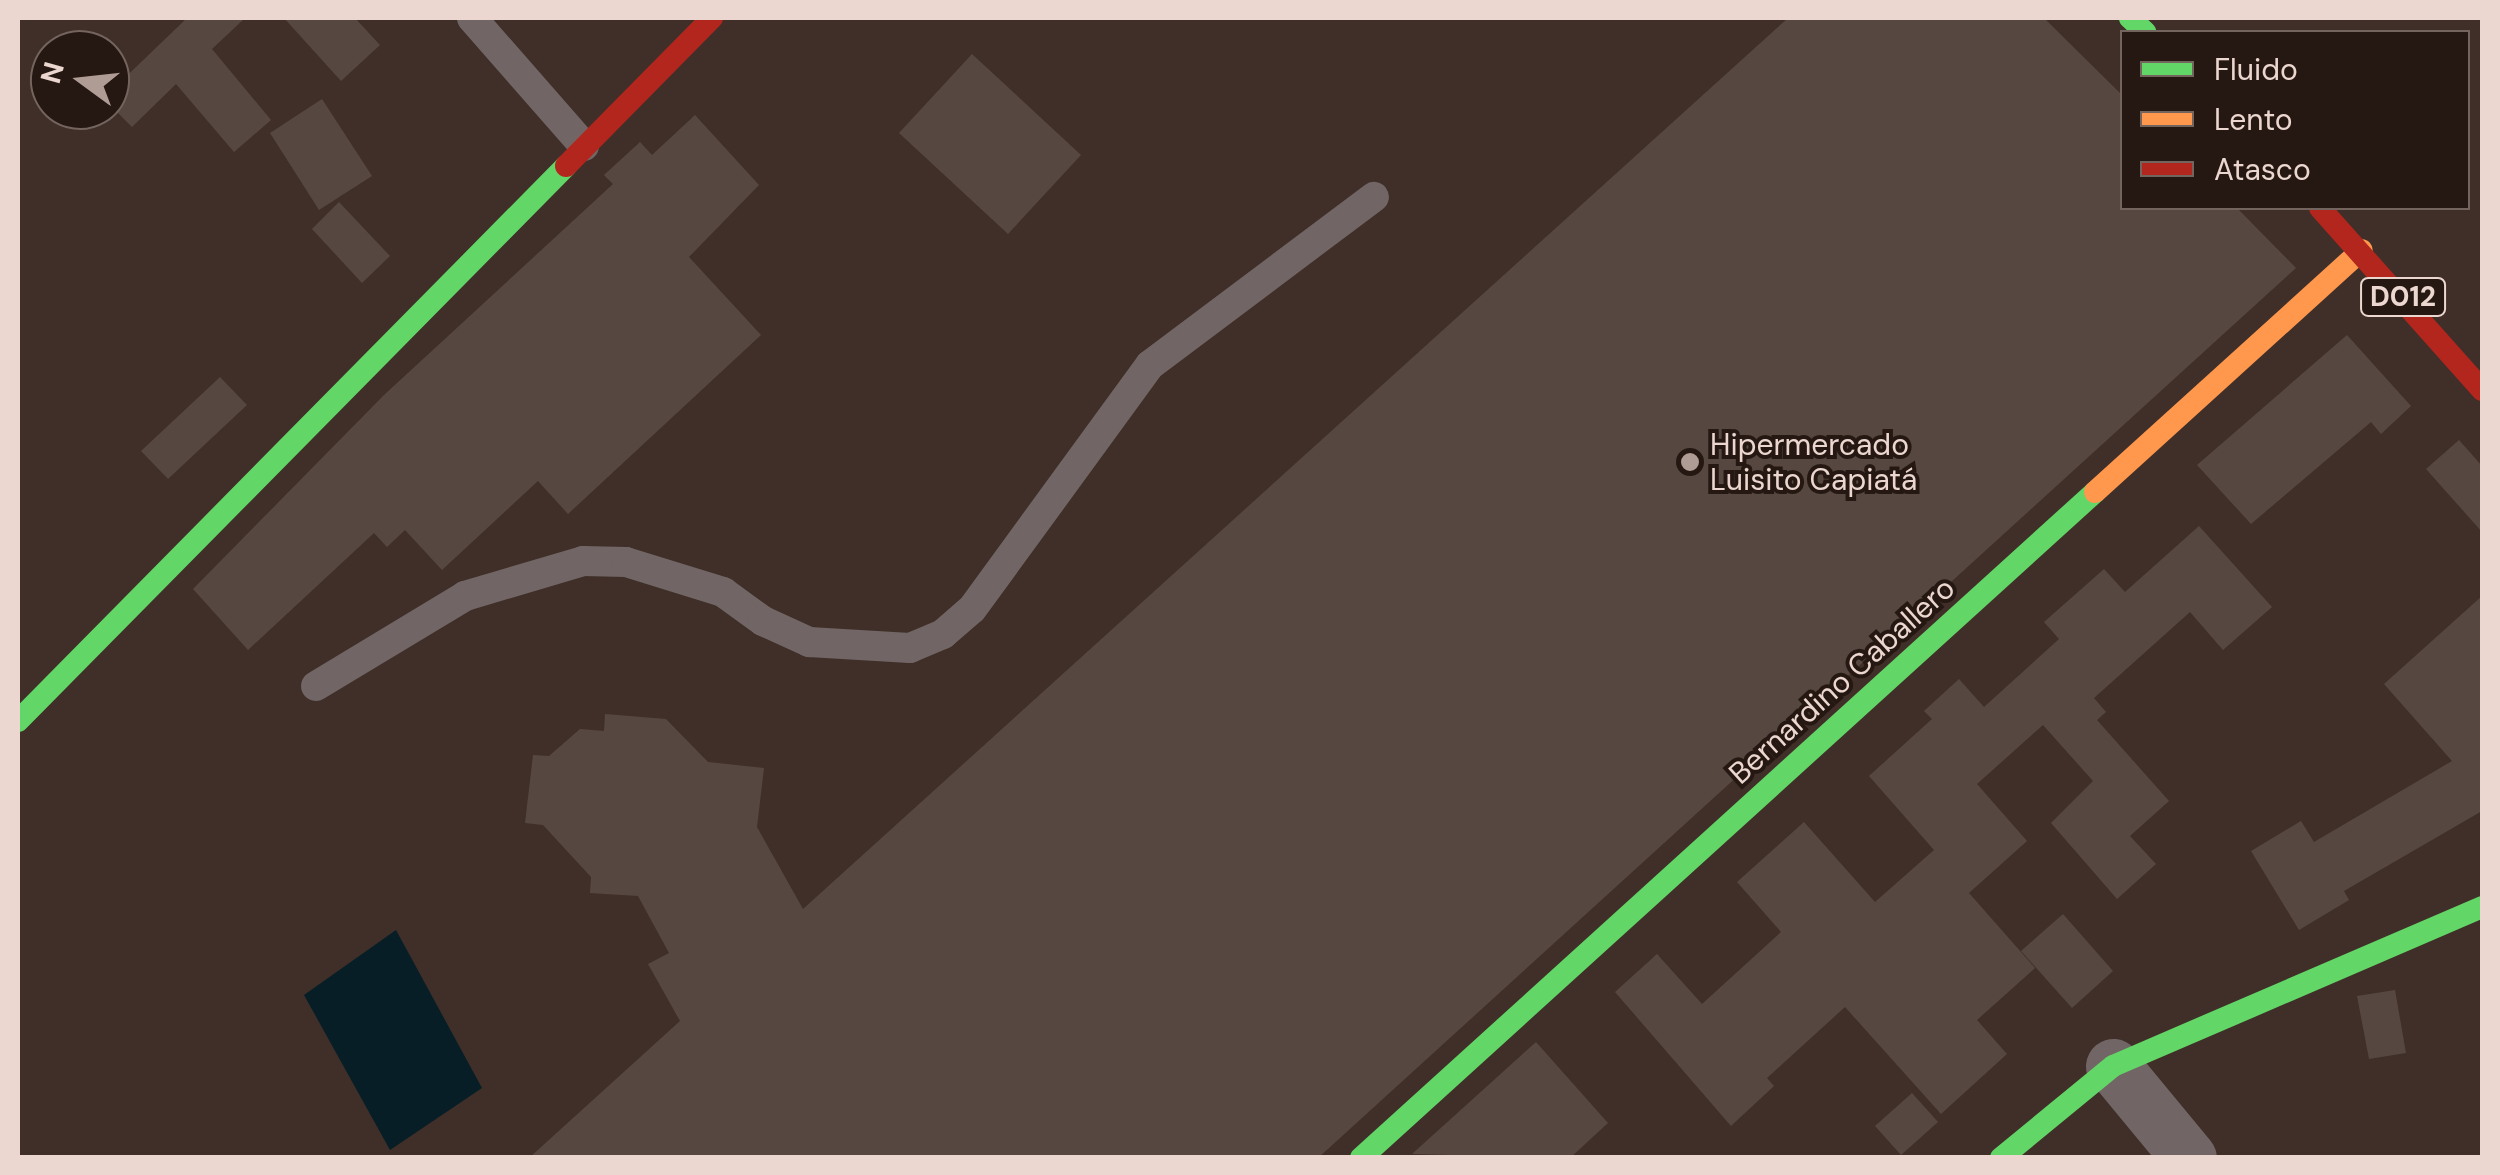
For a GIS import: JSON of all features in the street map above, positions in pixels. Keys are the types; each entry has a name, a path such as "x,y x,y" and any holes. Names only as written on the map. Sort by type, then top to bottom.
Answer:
{"street":[{"path":"18,721 712,18"},
{"name":"D012","path":"2322,210 2362,250 2482,390"},
{"name":"Bernardino Caballero","path":"1361,1158 2362,250"},
{"path":"2001,1158 2112,1066 2482,907"},
{"path":"2112,1066 2190,1158"}],"lane":[{"path":"472,18 584,146"},
{"path":"316,686 465,596 583,560 626,562 723,592 762,621 809,642 910,648 943,634 972,609 1150,365 1374,198"}],"water":[{"path":"396,930 482,1088 390,1150 304,995"}],"building":[{"path":"187,18 245,18 212,49 271,120 234,152 176,84 132,127 130,73"},
{"path":"284,18 355,18 380,45 341,81"},
{"name":"Hipermercado Luisito Capiatá","path":"1788,18 2044,18 2120,93 2120,210 2239,210 2296,268 1318,1158 529,1158 680,1021 648,964 669,953 638,896 590,893 591,877 543,825 525,823 533,755 549,756 580,729 604,731 605,714 666,719 708,762 764,768 757,827 803,909"},
{"path":"972,54 1081,155 1008,234 899,133"},
{"path":"322,99 372,176 319,210 270,133"},
{"path":"695,115 759,185 689,257 761,335 568,514 538,481 442,570 405,530 387,547 374,533 248,650 193,589 384,395 613,184 604,175 640,142 652,155"},
{"path":"339,202 390,256 362,283 312,229"},
{"path":"2347,335 2411,406 2381,434 2371,422 2251,524 2197,465"},
{"path":"220,377 247,405 168,479 141,451"},
{"path":"2459,440 2482,466 2482,532 2426,469"},
{"path":"2199,526 2272,607 2223,650 2190,612 2094,698 2106,712 2097,720 2169,801 2130,836 2156,864 2117,899 2051,823 2093,781 2043,725 1977,784 2027,841 1969,893 2035,968 1977,1020 2007,1054 1941,1114 1845,1007 1767,1078 1774,1086 1731,1126 1615,992 1657,954 1702,1004 1781,932 1737,882 1804,822 1875,902 1934,850 1869,776 1932,719 1924,711 1959,679 1984,707 2059,639 2044,622 2104,569 2125,592"},
{"path":"2482,596 2482,811 2344,891 2349,900 2299,930 2251,851 2301,821 2314,842 2452,761 2384,684"},
{"path":"2063,914 2113,971 2072,1008 2021,951"},
{"path":"2395,990 2406,1053 2369,1059 2357,996"},
{"path":"1536,1042 1608,1123 1570,1158 1412,1154"},
{"path":"1912,1093 1938,1122 1901,1155 1875,1126"}],"traffic: fast":[{"path":"2130,18 2143,30"},
{"path":"18,721 566,166"},
{"path":"1361,1158 2095,492"},
{"path":"2001,1158 2113,1066 2482,907"}],"traffic: slow":[{"path":"2095,492 2362,250"}],"traffic: jam":[{"path":"566,166 712,18"},
{"path":"2322,210 2482,390"}],"place":[{"name":"Hipermercado Luisito Capiatá","path":"1690,462"}]}
